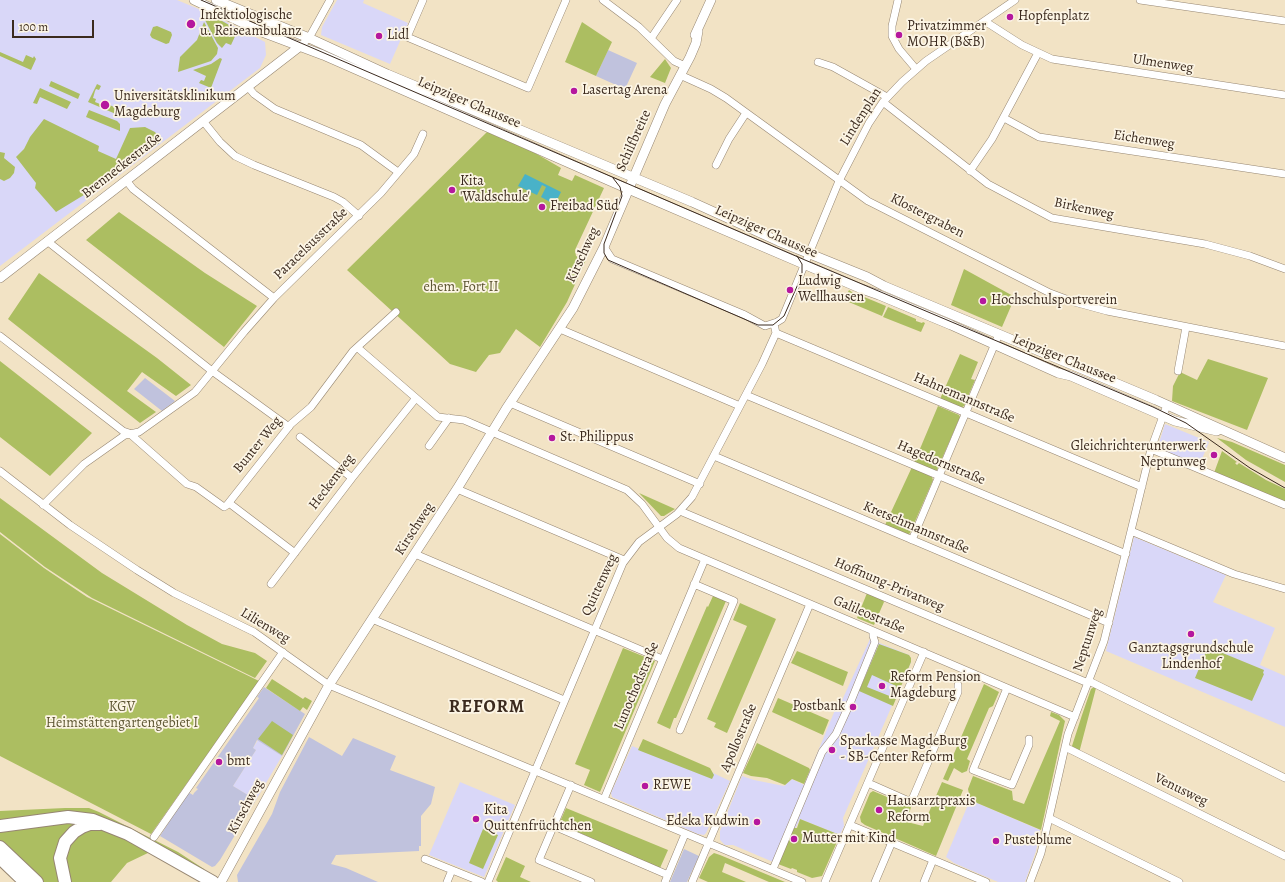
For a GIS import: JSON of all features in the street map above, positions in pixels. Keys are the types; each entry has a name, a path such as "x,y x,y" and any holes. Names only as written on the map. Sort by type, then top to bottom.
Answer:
{"highway":[{"path":"0,826 76,817 93,820 111,826 212,882"},
{"path":"65,882 60,858 62,848 67,839 76,830 87,825 111,826"},
{"path":"0,847 37,882"},
{"path":"0,858 25,882"}],"main road":[{"name":"Leipziger Chaussee","path":"194,0 257,30 330,58 628,189 1163,416 1226,433"},
{"name":"Leipziger Chaussee","path":"216,0 309,38 402,80 633,177 778,241 808,252 867,277 884,286 1167,405 1226,433 1285,458"},
{"name":"Schilfbreite","path":"665,104 667,92 682,65 711,0"},
{"name":"Brenneckestraße","path":"0,278 299,47"},
{"name":"Schilfbreite","path":"628,189 665,104 680,75 682,65"},
{"name":"Kirschweg","path":"221,882 329,685 457,489 510,403 560,329 579,297 604,247 628,189"}],"street":[{"path":"299,47 309,38 330,0"},
{"path":"423,0 407,37 528,88 566,0"},
{"path":"603,0 652,38 682,65"},
{"path":"652,38 677,0"},
{"path":"898,0 892,26 892,36 899,49 916,69"},
{"path":"970,171 1004,118 1038,53 986,22 1015,0"},
{"path":"1140,0 1285,21"},
{"name":"Lindenplan","path":"804,264 839,180 869,123 885,100 916,69 947,45 986,22"},
{"name":"Ulmenweg","path":"1038,53 1063,61 1285,95"},
{"name":"Birkenweg","path":"818,62 833,67 885,100 970,171 1000,192 1055,219 1205,244 1243,254 1285,269"},
{"name":"Klostergraben","path":"680,75 711,89 868,201 1055,295 1099,309 1285,346"},
{"path":"248,86 254,94 275,109 361,145 398,172"},
{"path":"716,165 729,139 746,113"},
{"name":"Eichenweg","path":"1004,118 1038,137 1285,174"},
{"path":"203,121 220,142 235,156 334,197 347,205 359,216"},
{"name":"Paracelsusstraße","path":"43,505 84,464 129,433 139,432 194,393 274,298 382,193 414,154 423,134"},
{"path":"126,180 133,189 274,298"},
{"path":"46,241 212,371 289,427"},
{"path":"604,247 612,259 745,315 765,326 774,324 782,319 804,264"},
{"name":"Bunter Weg","path":"229,503 289,427 311,407 353,351 396,312"},
{"path":"774,324 776,333"},
{"path":"1178,371 1186,327"},
{"path":"560,329 740,406"},
{"name":"Quittenweg","path":"488,882 624,560 639,542 680,512 692,497 746,395 776,333"},
{"name":"Hahnemannstraße","path":"776,333 1142,487"},
{"path":"912,540 999,334"},
{"path":"0,336 123,431 129,433 187,484 196,487 222,507 229,503 295,553"},
{"path":"358,348 438,417 461,419 624,488 639,501 659,527"},
{"name":"Hagedornstraße","path":"746,395 1126,554"},
{"name":"Heckenweg","path":"272,584 352,478 416,398"},
{"path":"510,403 700,484"},
{"name":"Neptunweg","path":"1030,882 1041,853 1065,748 1109,623 1151,449 1167,405"},
{"path":"429,446 449,418"},
{"path":"300,437 352,478"},
{"path":"1151,449 1285,506"},
{"name":"Kretschmannstraße","path":"714,456 1109,623"},
{"name":"Lilienweg","path":"0,471 43,505 104,548 162,586 254,632 329,685 802,882"},
{"path":"457,489 624,560"},
{"name":"Hoffnung-Privatweg","path":"680,512 1088,682 1285,778"},
{"name":"Galileostraße","path":"659,527 676,546 873,632 924,652 1075,717"},
{"path":"1131,531 1234,574 1285,589"},
{"path":"414,554 662,659"},
{"name":"Lunochodstraße","path":"604,799 705,559"},
{"path":"680,730 734,601 694,584"},
{"name":"Apollostraße","path":"692,882 810,604"},
{"path":"372,619 564,700"},
{"path":"773,869 822,752 836,734 851,701 875,642 873,632"},
{"path":"154,837 283,652"},
{"path":"825,882 924,652"},
{"path":"868,783 911,802 958,692 958,685"},
{"path":"1007,688 973,770 1012,784 1029,745 1029,739"},
{"name":"Venusweg","path":"1065,748 1285,856"},
{"path":"571,786 540,860 591,882"},
{"path":"1049,818 1179,882"},
{"path":"850,824 933,860 972,879 986,882"},
{"path":"554,826 668,875"},
{"path":"665,882 685,834"},
{"path":"875,882 892,842"},
{"path":"425,859 482,882"},
{"path":"924,882 933,860"},
{"path":"447,882 452,870"}],"shaded area":[{"name":"Universitätsklinikum Magdeburg","path":"0,0 177,0 213,15 265,42 266,55 260,68 0,266"},
{"path":"337,0 364,0 363,3 408,23 390,64 321,35 322,27"},
{"path":"608,50 637,63 625,89 596,76"},
{"path":"145,378 175,401 162,411 134,389"},
{"path":"1165,424 1209,442 1199,466 1158,449"},
{"name":"Ganztagsgrundschule Lindenhof","path":"1134,537 1226,575 1213,602 1275,628 1260,665 1285,676 1285,727 1106,651"},
{"path":"870,639 909,655 911,662 843,818 844,826 840,835 800,819 778,864 733,845 725,845 720,840 720,831 742,776 784,786 792,779 804,785 835,710 838,709"},
{"path":"264,687 305,714 282,756 257,740 253,748 256,750 233,786 256,800 220,860 215,866 212,867 160,836 188,792 193,795 198,789 196,788 259,698 257,697"},
{"path":"309,737 342,756 353,738 396,756 390,770 435,787 431,804 421,816 421,846 419,846 419,851 336,855 331,864 346,868 378,882 238,882 237,875 272,814 280,792"},
{"path":"258,740 282,756 256,800 233,786 256,750 253,748"},
{"path":"632,746 705,775 707,770 730,781 704,835 698,834 612,797 611,793"},
{"name":"Kita Quittenfrüchtchen","path":"460,782 515,805 484,877 429,855"},
{"name":"Pusteblume","path":"970,800 1040,830 1036,851 1025,882 998,882 954,863 946,857"},
{"path":"684,849 699,856 687,882 670,882"}],"green space":[{"path":"208,13 238,30 231,45 226,43 222,48 217,43 205,20"},
{"path":"204,22 218,48 217,54 211,61 178,72 180,57 197,40"},
{"path":"582,22 612,42 596,76 565,62"},
{"path":"157,26 171,32 172,35 169,43 166,44 152,38 150,35 153,27"},
{"path":"0,52 23,62 26,55 33,58 34,56 36,59 31,70 0,56"},
{"path":"220,58 222,59 211,88 199,83 201,80 204,81 206,76 193,70 211,64"},
{"path":"665,59 671,68 665,83 650,77"},
{"path":"51,81 80,94 78,99 49,86"},
{"path":"97,84 101,86 99,90 96,89 95,91 93,98 96,99 95,102 100,104 101,101 127,113 125,118 88,102"},
{"path":"40,88 71,102 67,109 40,97 37,104 33,103"},
{"path":"89,110 117,121 120,124 120,131 86,117"},
{"path":"44,119 99,146 98,151 116,159 130,128 145,127 155,132 162,141 115,176 56,212 35,188 36,183 16,157 24,149 30,137"},
{"name":"ehem. Fort II","path":"487,132 535,153 561,168 558,175 572,181 575,175 604,188 575,250 576,256 586,260 567,302 540,347 516,329 500,353 489,355 476,372 450,364 347,270"},
{"path":"0,152 5,153 4,158 15,167 14,173 10,178 4,181 0,179"},
{"path":"119,212 205,273 257,306 224,347 86,240"},
{"name":"Hochschulsportverein","path":"964,269 1015,297 1002,327 951,305"},
{"path":"39,273 157,358 191,385 176,396 142,372 127,391 156,412 140,423 8,319"},
{"path":"849,290 856,295 857,294 886,306 882,316 844,300"},
{"path":"888,307 916,319 916,321 925,323 921,332 883,317"},
{"path":"960,354 978,362 971,379 975,380 964,406 961,408 940,399"},
{"path":"1208,359 1268,378 1247,430 1172,401 1173,386 1180,372 1197,380"},
{"path":"0,361 92,433 50,476 0,437"},
{"path":"938,406 959,415 960,417 937,470 934,471 914,463"},
{"path":"1217,438 1232,442 1285,465 1285,482 1246,460"},
{"path":"1222,451 1237,462 1235,463 1237,465 1239,463 1266,480 1285,489 1285,502 1214,473"},
{"path":"912,467 932,477 933,480 908,535 885,525"},
{"path":"639,493 675,509 664,516 661,516"},
{"path":"0,498 102,573 187,625 222,644 255,653 267,661 255,678 92,598 45,567 0,532"},
{"name":"KGV Heimstättengartengebiet I","path":"0,534 44,568 87,597 259,681 151,834 0,756"},
{"path":"867,593 883,600 884,602 874,625 857,618"},
{"path":"713,596 726,601 670,729 657,723 707,606 708,607"},
{"path":"740,603 776,619 727,733 714,727 716,723 707,719 747,626 733,620"},
{"path":"879,644 909,655 911,662 893,706 859,691","holes":["872,675 896,686 892,697 867,687"]},
{"path":"1208,647 1264,670 1264,674 1252,701 1195,678"},
{"path":"623,648 655,661 600,792 584,785 590,770 575,764"},
{"path":"797,651 848,672 843,686 791,663"},
{"path":"272,679 303,699 305,697 312,701 307,710 303,707 300,711 266,688"},
{"path":"984,684 999,692 993,706 989,708 967,759 970,761 967,771 962,773 954,768 948,781 943,779"},
{"path":"1094,687 1096,688 1079,753 1071,749 1091,689"},
{"path":"778,698 829,720 823,735 772,712"},
{"path":"1051,712 1059,715 1065,721 1041,830 970,800 968,789 973,776 1012,791 1013,800 1024,804 1060,721 1050,716"},
{"path":"272,721 293,735 282,755 258,739"},
{"path":"643,739 710,768 714,775 712,779 638,750"},
{"path":"757,743 809,768 810,770 804,784 792,779 785,785 767,778 751,776 743,773"},
{"path":"942,782 963,790 936,856 861,822 860,817 870,793 873,791 911,807 907,822 923,826"},
{"path":"89,808 99,812 178,852 204,870 113,823 0,822 0,811"},
{"path":"566,808 668,850 660,868 559,824"},
{"path":"800,819 840,835 822,876 812,878 797,872 797,870 778,864 794,828 797,828"},
{"path":"87,821 68,833 62,882 42,882 0,842 0,830"},
{"path":"103,828 150,852 127,863 111,882 69,882 65,850 82,831"},
{"path":"483,829 498,835 483,869 469,863"},
{"path":"714,853 785,882 769,882 725,863 722,872 746,882 708,882 699,878 709,857"},
{"path":"506,857 525,866 520,877 531,882 498,882 496,880"}],"water":[{"path":"525,174 561,192 556,202 552,203 541,197 546,187 542,185 537,195 518,186"}],"tram line":[{"path":"201,0 805,260 1153,407 1186,423 1250,468 1285,488"},
{"path":"613,178 620,187 622,196 604,244 604,253 608,260 758,325 773,325 784,316 802,275 802,264 797,256"}],"place":[{"name":"Hopfenplatz","path":"1010,17"},
{"name":"Infektiologische u. Reiseambulanz","path":"191,24"},
{"name":"Privatzimmer MOHR (B&B)","path":"899,35"},
{"name":"Lidl","path":"379,36"},
{"name":"Lasertag Arena","path":"574,91"},
{"name":"Universitätsklinikum Magdeburg","path":"105,105"},
{"name":"Kita 'Waldschule'","path":"452,190"},
{"name":"Freibad Süd","path":"542,207"},
{"name":"Ludwig Wellhausen","path":"790,290"},
{"name":"Hochschulsportverein","path":"983,301"},
{"name":"St. Philippus","path":"552,438"},
{"name":"Gleichrichterunterwerk Neptunweg","path":"1214,455"},
{"name":"Ganztagsgrundschule Lindenhof","path":"1191,634"},
{"name":"Reform Pension Magdeburg","path":"882,686"},
{"name":"Postbank","path":"853,707"},
{"name":"Sparkasse MagdeBurg - SB-Center Reform","path":"832,750"},
{"name":"bmt","path":"219,762"},
{"name":"REWE","path":"645,786"},
{"name":"Hausarztpraxis Reform","path":"879,810"},
{"name":"Kita Quittenfrüchtchen","path":"476,819"},
{"name":"Edeka Kudwin","path":"757,822"},
{"name":"Mutter mit Kind","path":"794,839"},
{"name":"Pusteblume","path":"996,841"}],"district":[{"name":"REFORM","path":"487,708"}]}
